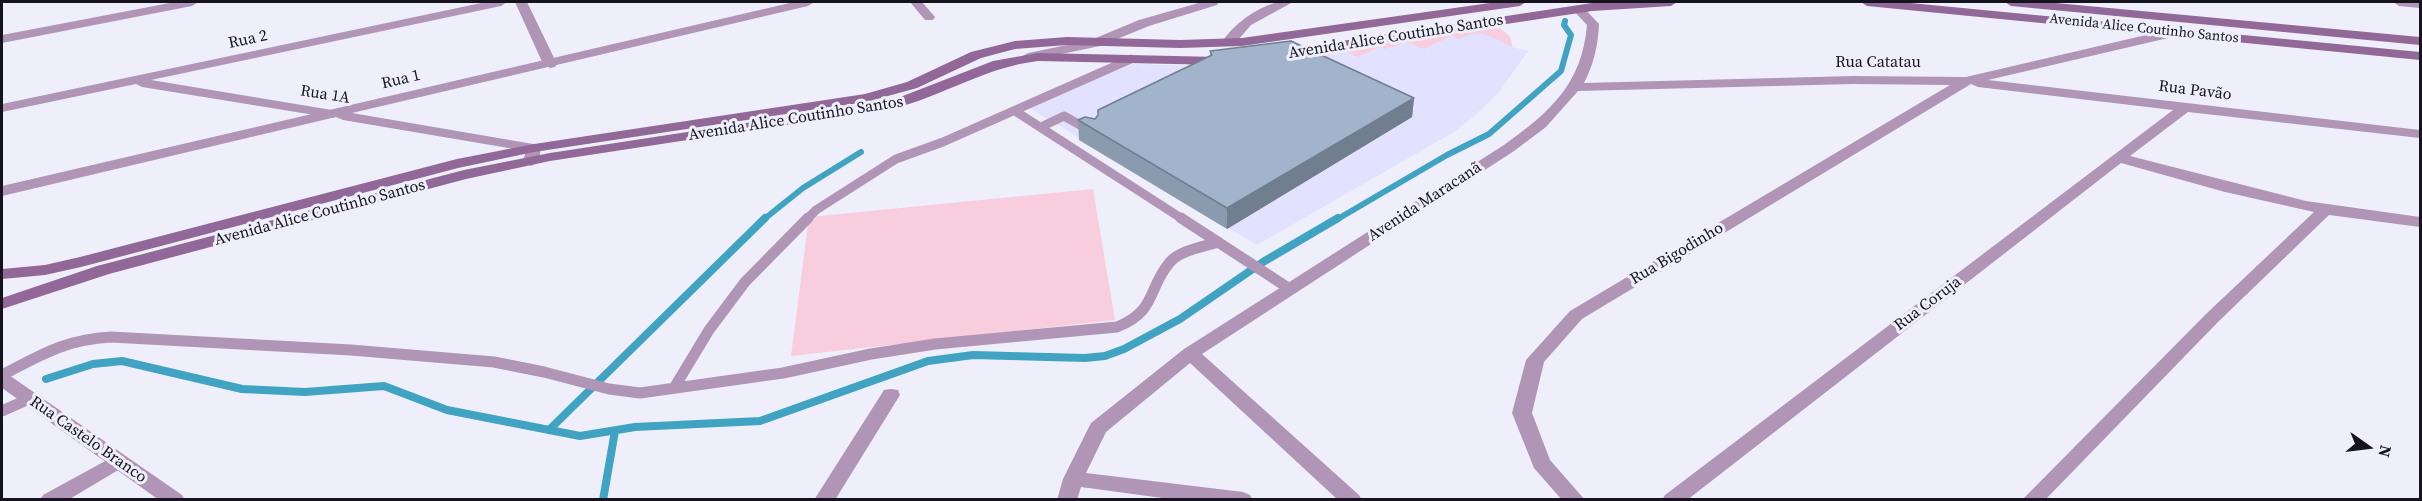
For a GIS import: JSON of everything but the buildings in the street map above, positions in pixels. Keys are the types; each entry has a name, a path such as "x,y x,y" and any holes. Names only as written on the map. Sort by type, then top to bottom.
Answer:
{"main road":[{"name":"Avenida Alice Coutinho Santos","path":"2,304 114,267 464,175 532,154 866,98 912,86 976,55 1001,48 1051,41 1228,43 1520,2"},
{"name":"Avenida Alice Coutinho Santos","path":"1272,56 1579,10 1671,2"},
{"name":"Avenida Alice Coutinho Santos","path":"1867,2 2421,56"},
{"name":"Avenida Alice Coutinho Santos","path":"2011,2 2421,41"},
{"name":"Avenida Alice Coutinho Santos","path":"2,274 45,270 81,262 457,164 891,105 933,92 983,67 1024,57 1178,61 1237,59"},
{"path":"2,317 28,295"}],"street":[{"path":"2,39 192,2"},
{"name":"Rua 2","path":"2,108 501,2"},
{"path":"521,2 550,64"},
{"name":"Rua 1","path":"2,192 808,2"},
{"path":"916,2 929,17"},
{"path":"1144,23 1174,2"},
{"path":"1024,57 1067,50 1101,41 1144,23 1213,2"},
{"path":"1228,43 1236,29 1247,19 1287,2"},
{"path":"2399,2 2421,4"},
{"name":"Avenida Maracanã","path":"1067,500 1073,479 1098,428 1190,353 1530,134 1562,105 1576,87 1590,57 1593,24 1579,10"},
{"name":"Rua Catatau","path":"1576,87 1853,80 1966,81 2176,32"},
{"name":"Rua Pavão","path":"1966,81 2421,134"},
{"name":"Rua Bigodinho","path":"1575,500 1541,463 1522,413 1535,360 1576,315 1966,81"},
{"name":"Rua 1A","path":"132,82 333,114 532,154"},
{"path":"2,97 24,103"},
{"name":"Rua Coruja","path":"1672,500 2184,108"},
{"path":"2119,158 2325,210 2382,219 2421,222"},
{"path":"2032,500 2212,318 2325,210"},
{"path":"2382,219 2421,231"},
{"path":"1190,353 1352,500"},
{"name":"Rua Castelo Branco","path":"2,379 175,500"},
{"path":"824,500 891,395"},
{"path":"50,500 118,461"},
{"path":"1073,479 1243,500"}],"lane":[{"path":"674,388 709,330 745,282 816,210 896,159 943,142 1131,59"},
{"path":"1015,111 1218,242 1240,259 1290,289"},
{"path":"1041,127 1065,116 1093,132"},
{"path":"2,375 54,348 83,339 111,337 497,363 614,392 640,393 783,373 871,354 935,344 1117,327 1134,320 1144,309 1170,262 1184,253 1218,242"},
{"path":"2,411 29,399"}],"shaded area":[{"path":"1494,28 1507,34 1512,43 1512,47 1488,35 1475,33 1458,39 1451,36 1424,49 1407,42 1385,49 1381,46 1358,57 1342,50"},
{"path":"1500,28 1509,36 1512,47 1528,51 1499,92 1473,117 1454,132 1257,245 1028,107 1132,64 1192,66"},
{"path":"1341,50 1314,63 1302,56"},
{"path":"1093,189 1115,320 791,356 809,217"}],"waterway":[{"path":"1336,220 1447,155 1489,134 1561,71 1571,35 1564,25 1565,21"},
{"path":"763,220 803,188 861,152"},
{"path":"549,430 765,218"},
{"path":"549,430 580,436 635,427 760,421 928,361 973,355 1085,358 1105,356 1124,349 1180,319 1263,262 1338,218"},
{"path":"46,379 93,364 122,361 242,389 305,392 384,386 447,410 549,430"},
{"path":"603,500 615,431"}]}
